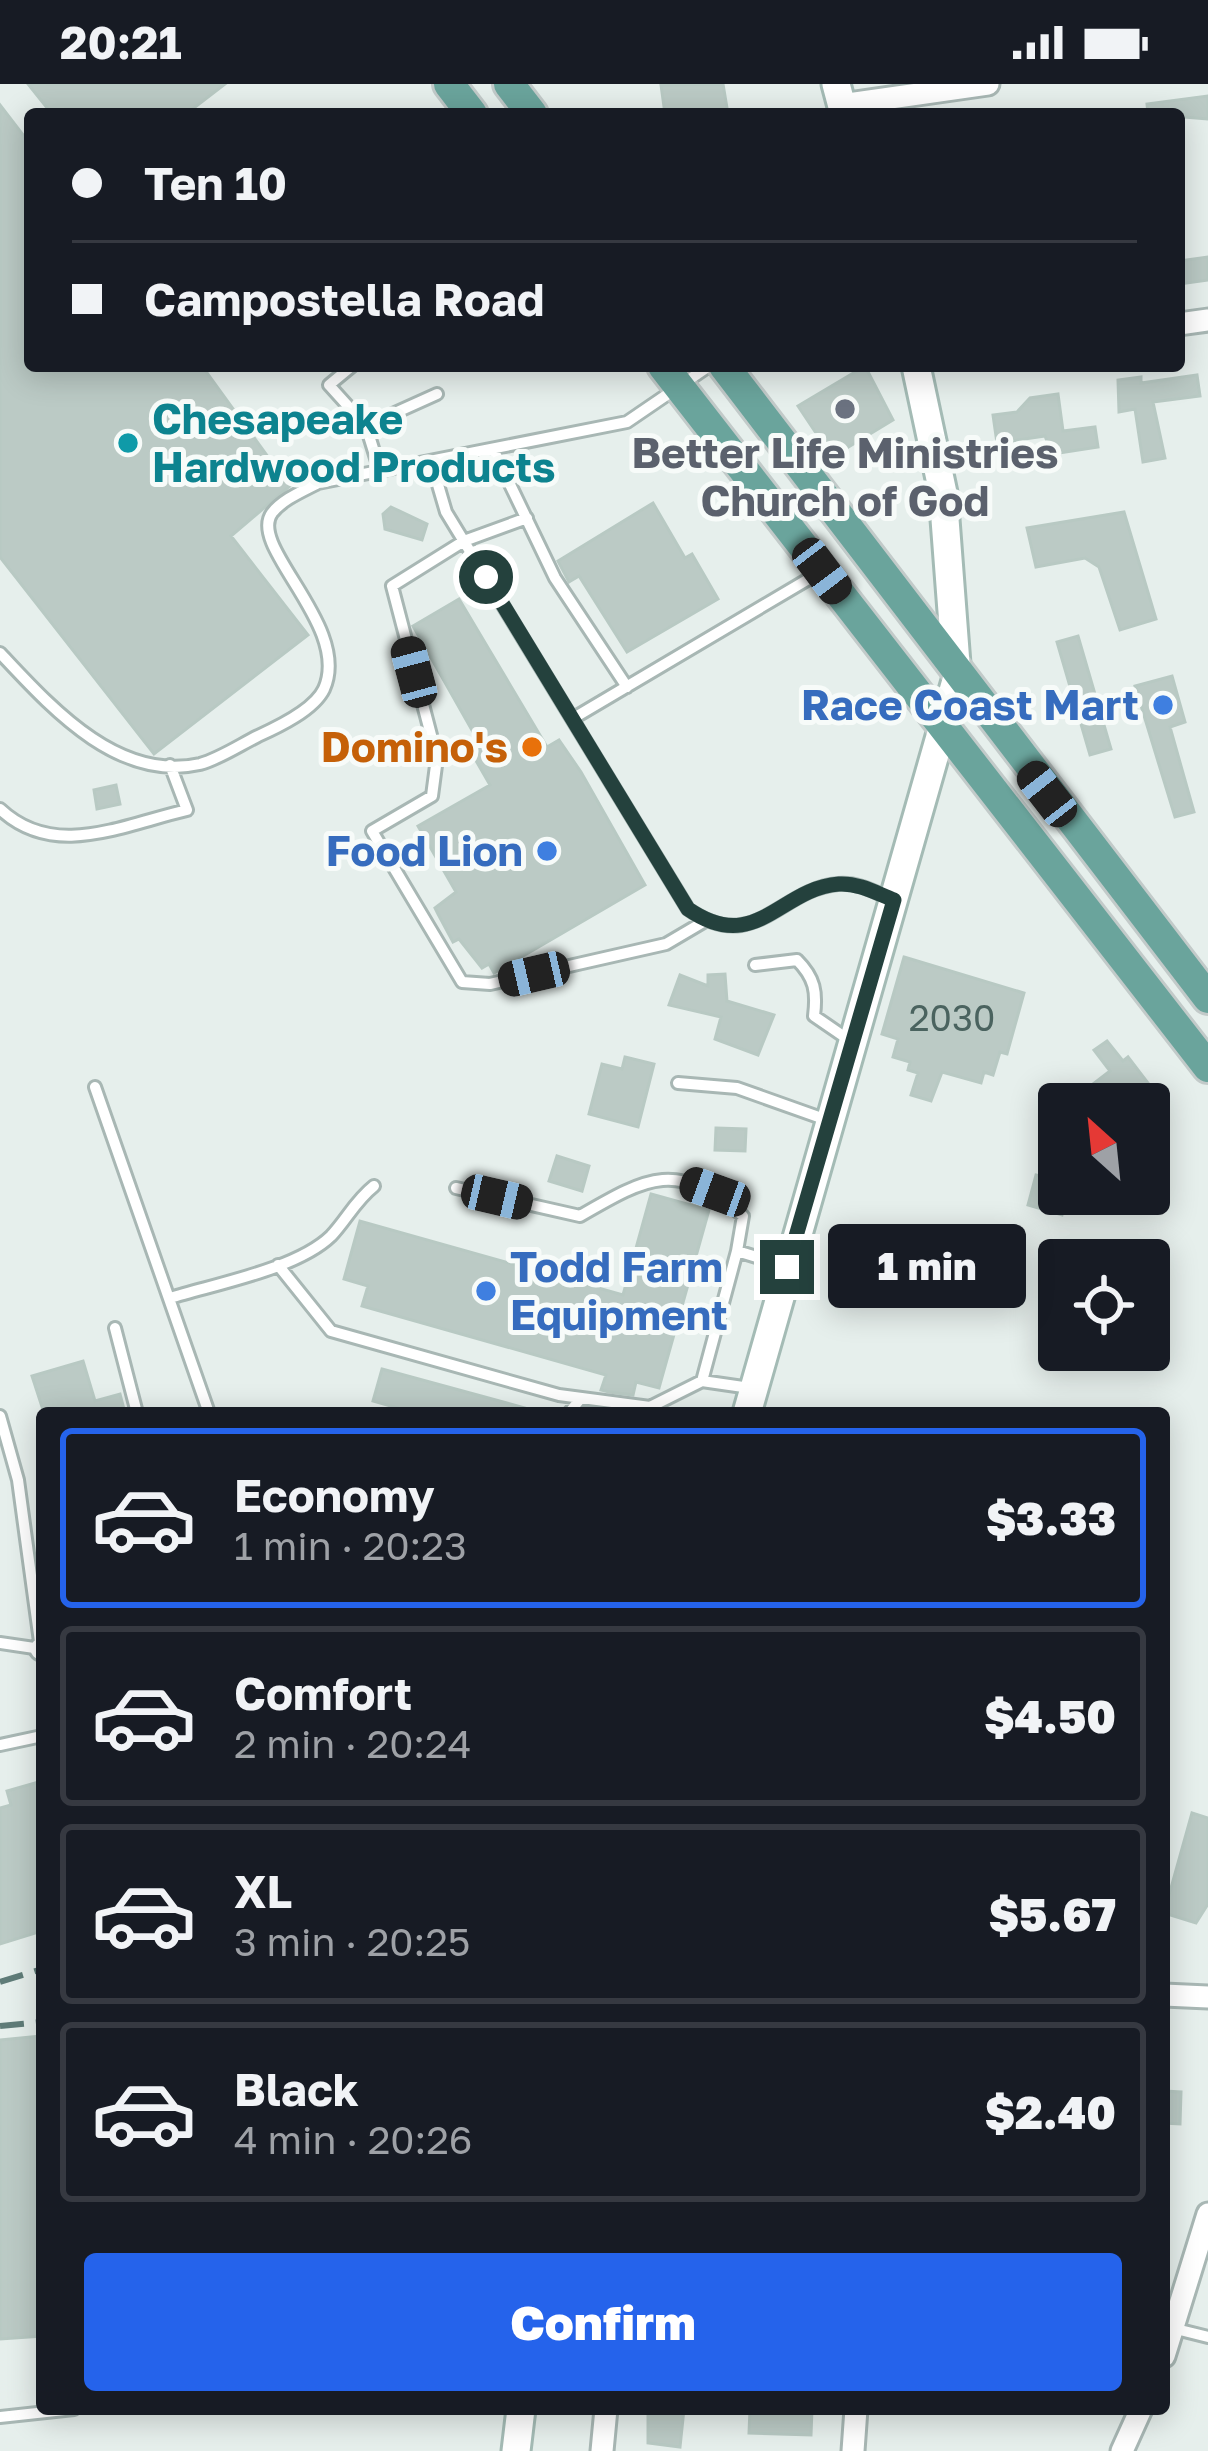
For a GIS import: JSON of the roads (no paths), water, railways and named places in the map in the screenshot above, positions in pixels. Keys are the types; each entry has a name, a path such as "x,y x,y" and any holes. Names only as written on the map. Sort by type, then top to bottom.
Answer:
{"main road":[{"path":"449,84 467,108"},
{"path":"508,84 527,108"},
{"path":"729,372 1208,998"},
{"path":"750,1401 827,1120 945,732 957,676 943,493 917,372"},
{"path":"671,377 1208,1067"},
{"path":"516,2451 520,2415"}],"street":[{"path":"840,101 988,84"},
{"path":"1170,1995 1208,1996"},
{"path":"1170,2329 1208,2214"},
{"path":"602,2451 605,2415"},
{"path":"853,2451 856,2415"},
{"path":"1122,2451 1138,2415"}],"lane":[{"path":"345,372 329,385 366,426 380,471"},
{"path":"0,653 66,724 116,750 170,765 201,764 286,723 324,691 329,656 321,622 272,547 267,527 272,514 318,483 627,422 671,377"},
{"path":"366,426 436,394"},
{"path":"493,448 555,578 627,687"},
{"path":"431,461 446,512 688,909 705,921"},
{"path":"527,518 464,541 392,586 437,758 432,796 372,831 462,982 490,984 667,944 705,921 761,922 833,884 854,884 894,900"},
{"path":"572,719 822,571"},
{"path":"0,808 19,826 62,840 187,810 170,765"},
{"path":"755,965 797,961 811,974 817,993 814,1016 851,1042"},
{"path":"678,1083 737,1088 827,1120"},
{"path":"95,1087 207,1407"},
{"path":"278,1265 331,1331 581,1398 650,1407 701,1381 743,1216 715,1192 671,1176 640,1181 580,1216 456,1188"},
{"path":"170,1298 278,1265 330,1236 349,1205 374,1186"},
{"path":"737,1251 787,1267"},
{"path":"115,1328 135,1407"},
{"path":"701,1381 750,1401"},
{"path":"574,1407 581,1398"},
{"path":"0,1416 18,1480 36,1609"},
{"path":"0,1643 36,1651"},
{"path":"0,1745 36,1737"},
{"path":"1170,2329 1208,2337"},
{"path":"0,2416 36,2413"}],"railway":[{"path":"0,1982 36,1971"},
{"path":"0,2026 36,2023"}],"place":[{"name":"Better Life Ministries Church of God","path":"845,409"},
{"name":"Chesapeake Hardwood Products","path":"128,443"},
{"name":"Race Coast Mart","path":"1163,705"},
{"name":"Domino's","path":"532,747"},
{"name":"Food Lion","path":"547,851"},
{"name":"Todd Farm Equipment","path":"486,1291"}]}
